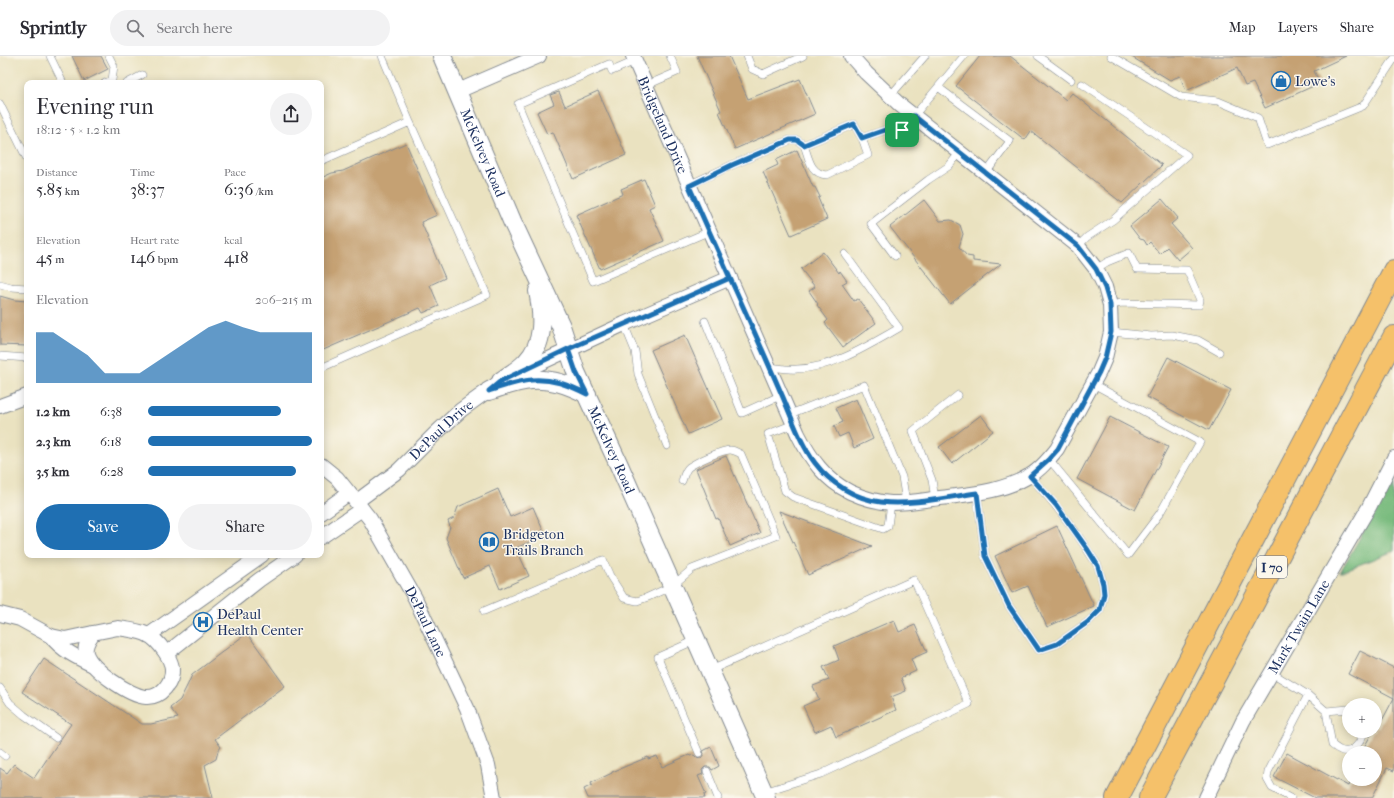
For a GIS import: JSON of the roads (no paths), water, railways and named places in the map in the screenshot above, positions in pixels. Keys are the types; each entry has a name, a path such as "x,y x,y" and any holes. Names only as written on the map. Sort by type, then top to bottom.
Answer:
{"highway":[{"name":"I 70","path":"1117,798 1394,271"},
{"name":"I 70","path":"1150,798 1394,337"}],"street":[{"name":"McKelvey Road","path":"442,56 512,221 561,326 576,372 765,795"},
{"path":"458,91 539,56"},
{"name":"Bridgeland Drive","path":"634,58 803,444 815,462 831,480 849,492 880,502 906,502 977,493 1008,486 1030,476 1058,449 1093,384 1105,358 1111,332 1110,305 1105,288 1096,269 1078,246 890,96 851,56"},
{"path":"495,386 526,362 536,349 542,328 542,309 531,261"},
{"name":"DePaul Drive","path":"324,534 356,501 399,470 461,410 495,386 568,349 730,278"},
{"path":"495,386 529,380 543,380 573,387 587,394"},
{"path":"0,406 24,397"},
{"name":"Mark Twain Lane","path":"1206,798 1243,721 1369,507 1394,458"},
{"name":"DePaul Lane","path":"324,467 337,478 370,519 415,598 467,708 488,765 494,798"},
{"name":"DePaul Drive","path":"324,512 356,501"},
{"path":"149,635 258,558"},
{"path":"166,653 259,580 291,558"},
{"path":"0,614 20,619 51,636 65,639 118,628 141,631 159,643 166,653 172,667 171,680 158,695 144,697 129,691 113,681 93,665 78,658 58,645 51,636"},
{"path":"93,634 86,644 86,653 93,665"}],"lane":[{"path":"50,56 62,80"},
{"path":"109,56 114,66 112,80"},
{"path":"324,367 487,295 382,56"},
{"path":"647,85 677,72 670,56"},
{"path":"747,56 752,69 763,74 803,56"},
{"path":"890,96 925,56"},
{"path":"862,138 885,130 894,132 902,130 964,56"},
{"path":"1038,56 1071,80"},
{"path":"1111,56 1181,97 1218,100 1258,118 1267,144 1363,106 1394,59"},
{"path":"634,58 612,72 609,64 518,104 593,281 710,231"},
{"path":"133,80 142,75"},
{"path":"1078,246 1087,237 1113,220 1188,155 1082,84"},
{"path":"938,87 1010,141 986,173"},
{"path":"0,104 24,153"},
{"path":"324,160 410,122"},
{"path":"689,186 732,165 790,140 797,140 804,145 813,170 820,174 827,174 868,155 862,138 854,124 804,145"},
{"path":"895,256 871,224 928,180 949,166 960,152"},
{"path":"1096,269 1107,262 1129,253 1137,269 1187,270 1200,300 1198,304 1122,303 1110,305"},
{"path":"770,367 797,369 819,366 860,350 899,328 845,254"},
{"path":"0,284 11,287 24,288"},
{"path":"705,321 742,413 782,396"},
{"path":"624,324 635,351 638,374 667,446"},
{"path":"1111,332 1151,336 1172,335 1198,340 1219,352"},
{"path":"0,356 24,358"},
{"path":"1049,459 1128,554 1160,513 1200,442 1093,384"},
{"path":"891,503 888,526 883,529 793,497 785,491 768,434 792,419 864,385 902,477 906,502"},
{"path":"935,498 932,480 913,431 958,395"},
{"path":"484,611 603,560 610,576 624,598 637,601 672,586 692,569 776,536 741,454 736,451 728,450 719,452 689,467 682,481"},
{"path":"977,493 985,556 1009,606 1039,650 1057,644 1088,622 1100,610 1104,594 1098,566 1056,505 1030,476"},
{"path":"710,670 914,580 969,704 821,774 765,795"},
{"path":"696,640 658,657 699,752"},
{"path":"1272,673 1308,694 1326,711 1332,745 1341,751 1350,750 1357,746 1363,738"},
{"path":"0,688 10,703 56,738"},
{"path":"1291,798 1272,788 1266,779 1268,772 1308,694"},
{"path":"1326,711 1342,710"},
{"path":"708,772 718,798"}],"place":[{"name":"Lowe's","path":"1281,81"},
{"name":"Bridgeton Trails Branch","path":"489,542"},
{"name":"DePaul Health Center","path":"203,622"}]}
